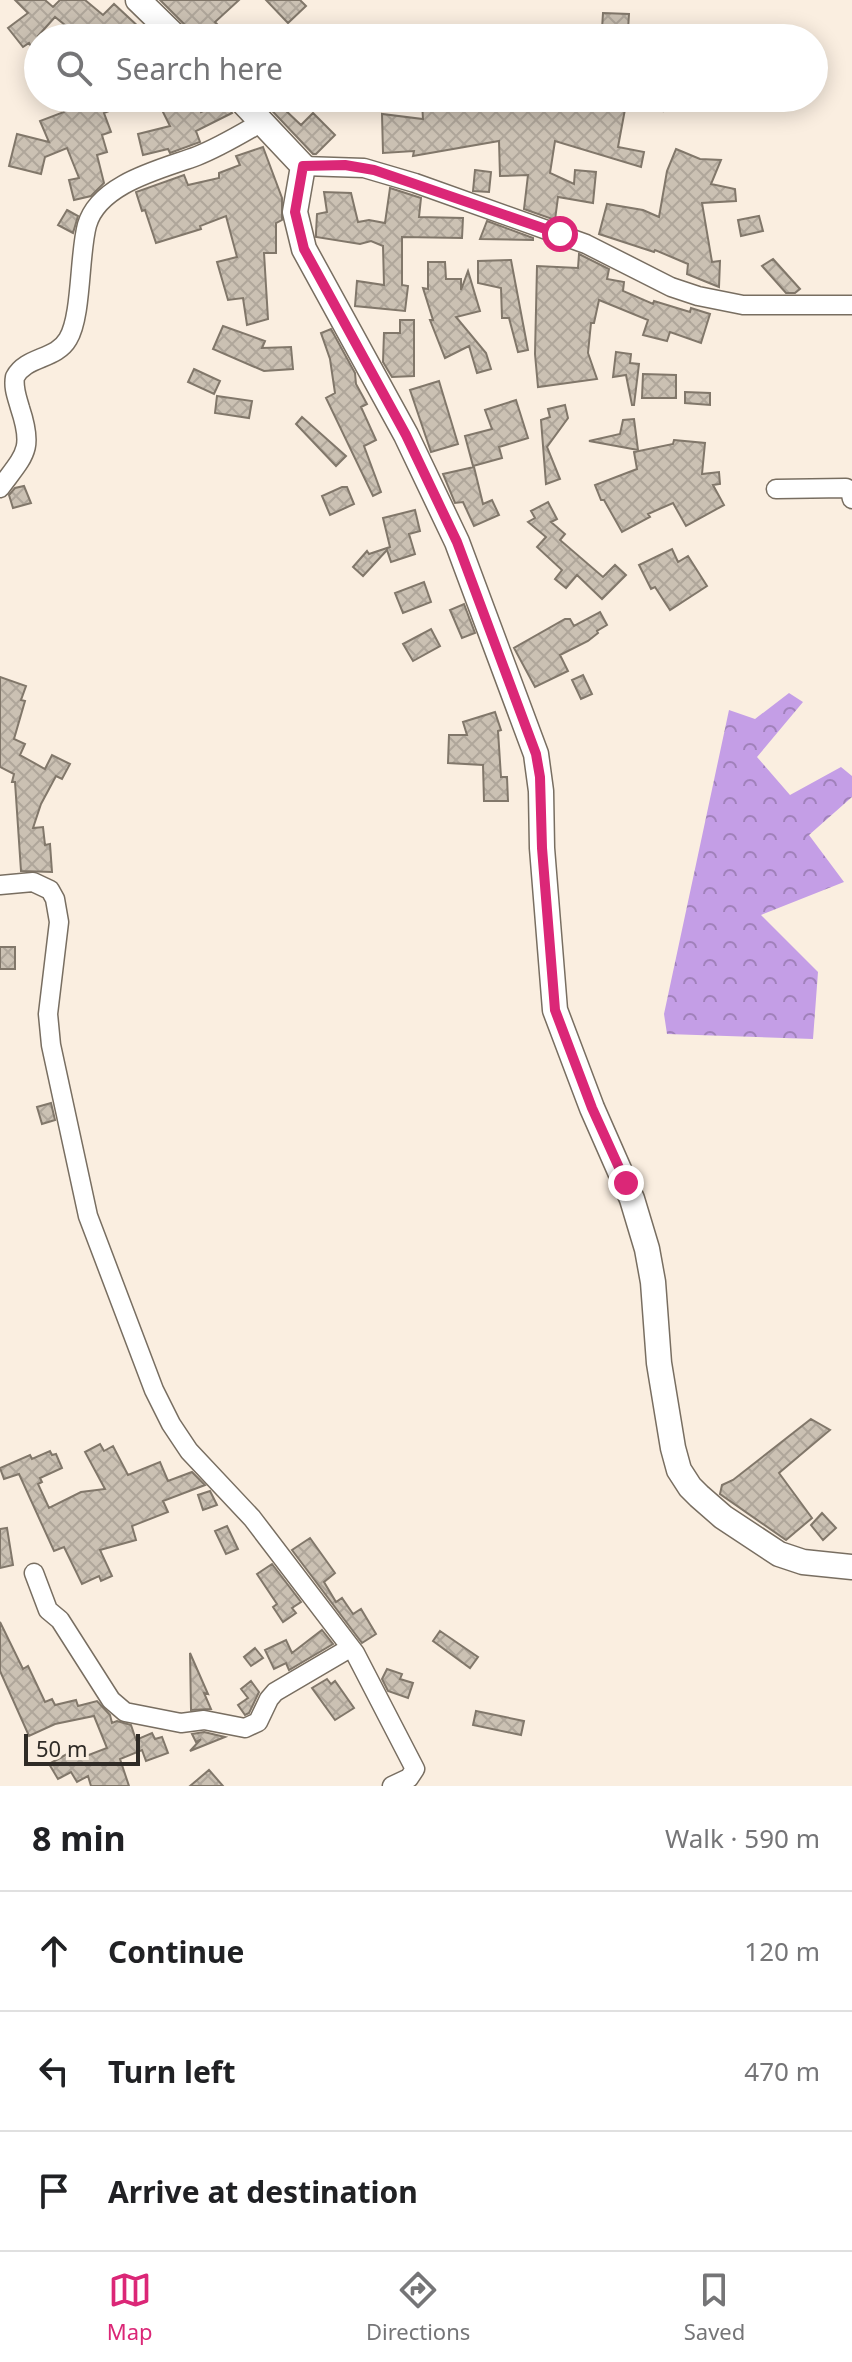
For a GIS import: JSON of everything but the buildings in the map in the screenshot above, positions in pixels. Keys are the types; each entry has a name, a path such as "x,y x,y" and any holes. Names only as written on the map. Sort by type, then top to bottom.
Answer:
{"street":[{"path":"138,0 163,24"},
{"path":"252,112 303,166 364,168 415,183 586,244 671,287 698,296 743,305 852,305"},
{"path":"0,488 21,459 29,440 15,390 15,377 25,364 61,348 68,340 74,320 86,233 95,209 130,181 198,156 262,122"},
{"path":"303,166 295,212 304,249 406,435 457,542 536,754 555,1010 587,1096 626,1183 647,1249 653,1282 659,1363 679,1470 690,1487 723,1517 779,1554 803,1562 852,1567"},
{"path":"776,489 843,487 850,490 852,499"},
{"path":"0,885 33,882 50,890 55,899 59,922 48,1014 51,1045 88,1216 154,1390 189,1451 289,1563 361,1663 374,1694 414,1765 413,1775 392,1786"},
{"path":"34,1573 49,1613 60,1620 115,1706 133,1715 181,1723 204,1720 240,1728 251,1726 262,1717 275,1692 350,1648"}],"green space":[{"path":"789,693 803,702 757,757 790,795 841,767 852,776 852,797 809,835 844,882 761,915 818,972 813,1039 667,1034 664,1014 729,710 755,719"}],"route":[{"path":"560,234 374,170 345,165 303,166 295,212 304,249 406,435 457,542 536,754 542,805 543,873 548,909 552,998 567,1048 626,1183"}]}
